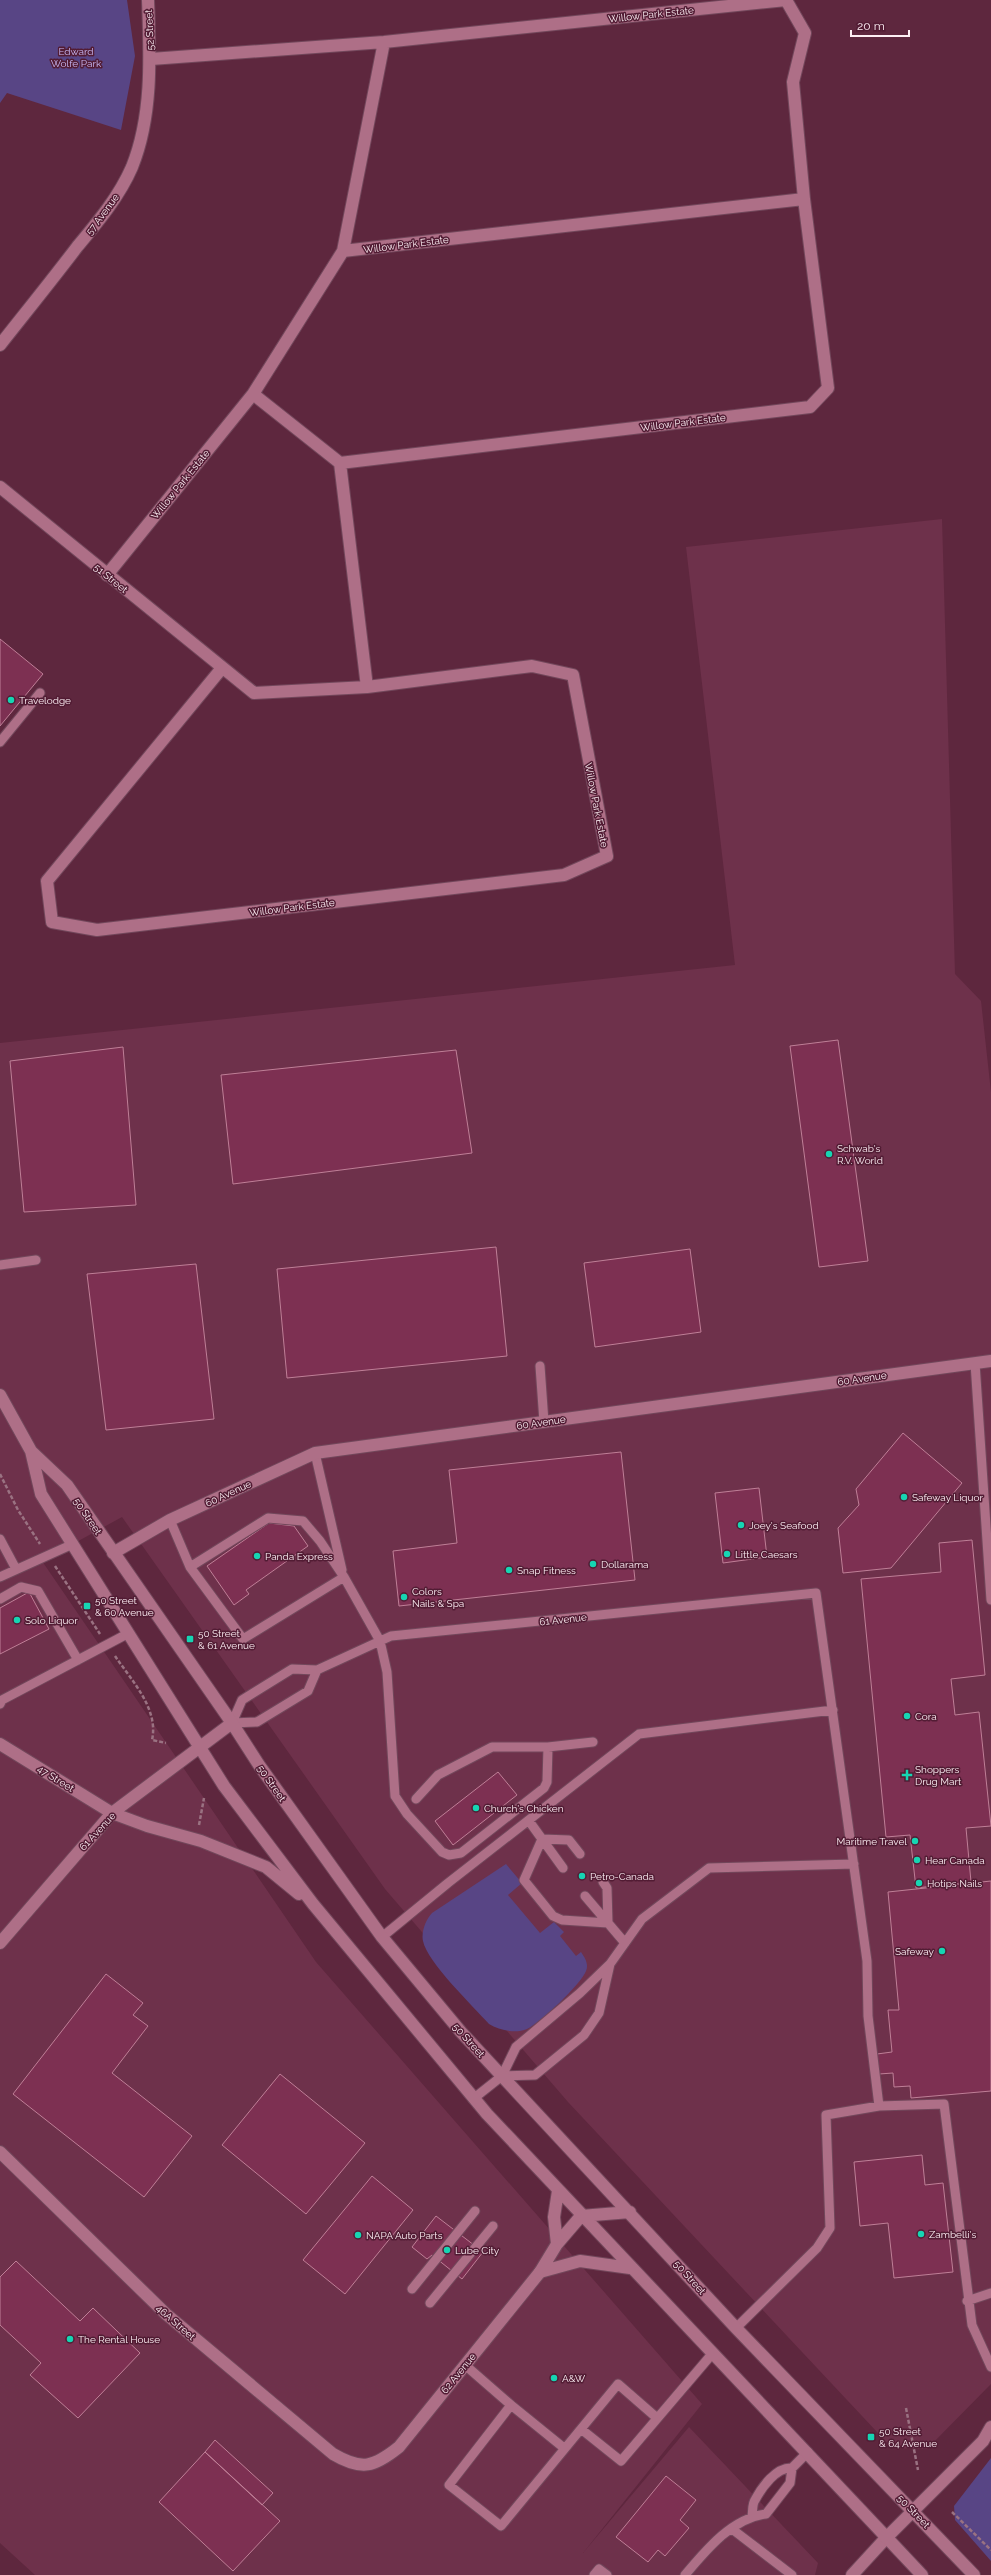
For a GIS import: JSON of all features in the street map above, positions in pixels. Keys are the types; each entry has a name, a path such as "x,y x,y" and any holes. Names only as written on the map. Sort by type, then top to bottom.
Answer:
{"street":[{"name":"52 Street","path":"148,0 150,59"},
{"name":"Willow Park Estate","path":"150,59 384,42 786,0 805,33 793,82 804,198 828,388 810,407 340,463"},
{"name":"Willow Park Estate","path":"107,575 253,394 343,251 384,42"},
{"name":"57 Avenue","path":"0,345 112,203 132,168 142,132 150,59"},
{"name":"Willow Park Estate","path":"343,251 804,198"},
{"path":"253,394 340,463 367,687"},
{"name":"51 Street","path":"0,487 222,668"},
{"name":"Willow Park Estate","path":"532,666 573,675 607,856 564,875 97,930 52,922 47,881 222,668 254,692 367,687 532,666"},
{"name":"60 Avenue","path":"113,1553 170,1520 315,1453 991,1360"},
{"name":"50 Street","path":"0,1394 31,1451 41,1494 224,1786 313,1904 474,2098 581,2216 712,2354 808,2452 886,2538 922,2575"},
{"name":"50 Street","path":"31,1451 67,1485 232,1722 259,1765 382,1937 461,2032 630,2212 736,2328 914,2511 974,2575"},
{"name":"61 Avenue","path":"0,1943 112,1813 232,1722"},
{"name":"47 Street","path":"0,1744 112,1813 147,1826 201,1841 266,1867 313,1904"},
{"name":"46A Street","path":"0,2152 166,2314 333,2454 351,2464 369,2464"},
{"path":"557,2244 554,2217 558,2190"},
{"path":"581,2216 630,2212"},
{"name":"62 Avenue","path":"369,2464 383,2460 399,2446 540,2272 557,2244 581,2216"},
{"path":"540,2272 580,2261 630,2268"},
{"path":"852,2575 886,2538 983,2441 991,2427"}],"lane":[{"path":"0,742 40,693"},
{"path":"0,1265 36,1260"},
{"path":"975,1362 991,1600"},
{"path":"540,1366 544,1422"},
{"path":"315,1453 344,1577"},
{"path":"190,1567 268,1518 303,1521 320,1541 344,1577 380,1642 387,1672 395,1796 407,1814 442,1852 449,1855 461,1854 544,1788 548,1782 548,1747"},
{"path":"170,1520 190,1567 243,1639 344,1577"},
{"path":"0,1539 16,1569"},
{"path":"0,1577 73,1544"},
{"path":"0,1599 21,1587 38,1591 78,1660"},
{"name":"61 Avenue","path":"232,1722 242,1700 292,1669 317,1670 391,1636 816,1593 833,1710"},
{"path":"1,1701 128,1633"},
{"path":"232,1722 257,1722 308,1691 317,1670"},
{"path":"382,1937 448,1882 529,1821 639,1734 833,1710 867,1962 868,2016 879,2106"},
{"path":"416,1799 438,1775 492,1747 548,1747 593,1742"},
{"path":"529,1821 563,1868"},
{"path":"542,1839 569,1840 580,1854"},
{"path":"542,1839 524,1880 553,1916 562,1920 608,1923"},
{"path":"474,2098 502,2076 516,2047 580,1993 610,1964 642,1919 709,1868 854,1864"},
{"path":"603,1882 607,1888 608,1923"},
{"path":"586,1896 625,1943"},
{"path":"502,2076 535,2075 584,2035 599,2013 610,1964"},
{"path":"736,2328 817,2248 830,2228 826,2115 879,2106 944,2104 967,2301 972,2325 991,2366"},
{"path":"412,2289 475,2211"},
{"path":"430,2303 493,2226"},
{"path":"967,2301 991,2293"},
{"path":"581,2429 621,2461 712,2354"},
{"path":"465,2365 564,2448"},
{"path":"511,2405 449,2485 501,2526 618,2384 657,2418"},
{"path":"685,2575 715,2539 752,2516 766,2514 790,2483 792,2468 808,2452"},
{"path":"752,2516 754,2501 776,2474 784,2468 792,2468"},
{"path":"732,2529 792,2575"},
{"path":"594,2575 600,2569 607,2575"}],"path":[{"path":"0,1474 18,1510 147,1704 155,1727 152,1740 166,1743"},
{"path":"198,1831 204,1798"},
{"path":"906,2408 918,2470"},
{"path":"952,2512 991,2550"}],"shaded area":[{"path":"942,519 955,974 981,1001 991,1092 991,2384 927,2449 892,2448 568,2102 385,1889 122,1517 42,1561 316,1962 702,2404 583,2553 689,2427 818,2563 815,2575 35,2575 0,2543 0,1043 735,965 686,547"}],"green space":[{"name":"Edward Wolfe Park","path":"0,0 127,0 135,56 121,130 7,93 0,103"},
{"path":"506,1864 522,1883 508,1895 540,1933 554,1922 564,1932 560,1936 576,1956 581,1952 587,1963 586,1971 583,1977 560,2003 527,2029 517,2031 502,2030 489,2024 441,1972 426,1950 423,1941 424,1926 432,1913"},
{"path":"991,2458 991,2561 955,2520 954,2506"}],"building":[{"name":"Travelodge","path":"0,639 43,674 0,726"},
{"name":"Schwab's R.V. World","path":"838,1040 868,1261 819,1267 790,1046"},
{"path":"123,1047 136,1205 24,1212 10,1061"},
{"path":"456,1050 472,1153 233,1184 221,1075"},
{"path":"496,1247 507,1356 287,1378 277,1269"},
{"path":"690,1249 701,1332 595,1347 584,1263"},
{"path":"196,1264 214,1419 106,1430 87,1274"},
{"name":"Safeway Liquor","path":"903,1433 962,1483 891,1568 843,1573 838,1528 859,1505 856,1489"},
{"path":"621,1452 635,1580 399,1606 393,1551 457,1543 449,1470"},
{"name":"Joey's Seafood","path":"759,1488 767,1557 723,1563 715,1493"},
{"name":"Panda Express","path":"269,1523 294,1526 308,1546 246,1590 249,1594 234,1605 207,1566"},
{"path":"972,1540 985,1675 951,1679 955,1715 979,1712 991,1826 966,1828 971,1882 916,1888 910,1835 886,1837 861,1579 941,1572 939,1543"},
{"path":"29,1592 49,1629 0,1654 0,1608"},
{"name":"Church's Chicken","path":"498,1772 517,1795 453,1845 435,1821"},
{"name":"Safeway","path":"991,1881 991,2091 911,2098 910,2086 894,2087 893,2073 879,2074 877,2054 892,2052 888,2010 899,2010 888,1892"},
{"path":"106,1974 143,2003 133,2015 148,2026 112,2073 192,2136 144,2197 13,2094"},
{"path":"280,2074 365,2143 306,2214 222,2145"},
{"path":"922,2155 925,2185 943,2183 953,2272 894,2278 888,2223 860,2226 854,2162"},
{"name":"NAPA Auto Parts","path":"372,2176 413,2210 345,2294 303,2260"},
{"name":"Lube City","path":"436,2216 483,2252 462,2279 432,2255 427,2259 412,2247"},
{"name":"The Rental House","path":"16,2261 80,2321 93,2308 140,2353 78,2418 30,2375 41,2363 0,2325 0,2277"},
{"path":"215,2440 273,2493 262,2505 205,2452"},
{"path":"205,2452 280,2521 233,2571 159,2502"},
{"path":"666,2476 696,2500 680,2520 689,2528 665,2556 658,2550 648,2562 616,2537"}],"place":[{"name":"Travelodge","path":"11,700"},
{"name":"Schwab's R.V. World","path":"829,1154"},
{"name":"Safeway Liquor","path":"904,1497"},
{"name":"Joey's Seafood","path":"741,1525"},
{"name":"Little Caesars","path":"727,1554"},
{"name":"Panda Express","path":"257,1556"},
{"name":"Dollarama","path":"593,1564"},
{"name":"Snap Fitness","path":"509,1570"},
{"name":"Colors Nails & Spa","path":"404,1597"},
{"name":"50 Street & 60 Avenue","path":"87,1606"},
{"name":"Solo Liquor","path":"17,1620"},
{"name":"50 Street & 61 Avenue","path":"190,1639"},
{"name":"Cora","path":"907,1716"},
{"name":"Shoppers Drug Mart","path":"907,1775"},
{"name":"Church's Chicken","path":"476,1808"},
{"name":"Maritime Travel","path":"915,1841"},
{"name":"Hear Canada","path":"917,1860"},
{"name":"Petro-Canada","path":"582,1876"},
{"name":"Hotips Nails","path":"919,1883"},
{"name":"Safeway","path":"942,1951"},
{"name":"Zambelli's","path":"921,2234"},
{"name":"NAPA Auto Parts","path":"358,2235"},
{"name":"Lube City","path":"447,2250"},
{"name":"The Rental House","path":"70,2339"},
{"name":"A&W","path":"554,2378"},
{"name":"50 Street & 64 Avenue","path":"871,2437"}]}
